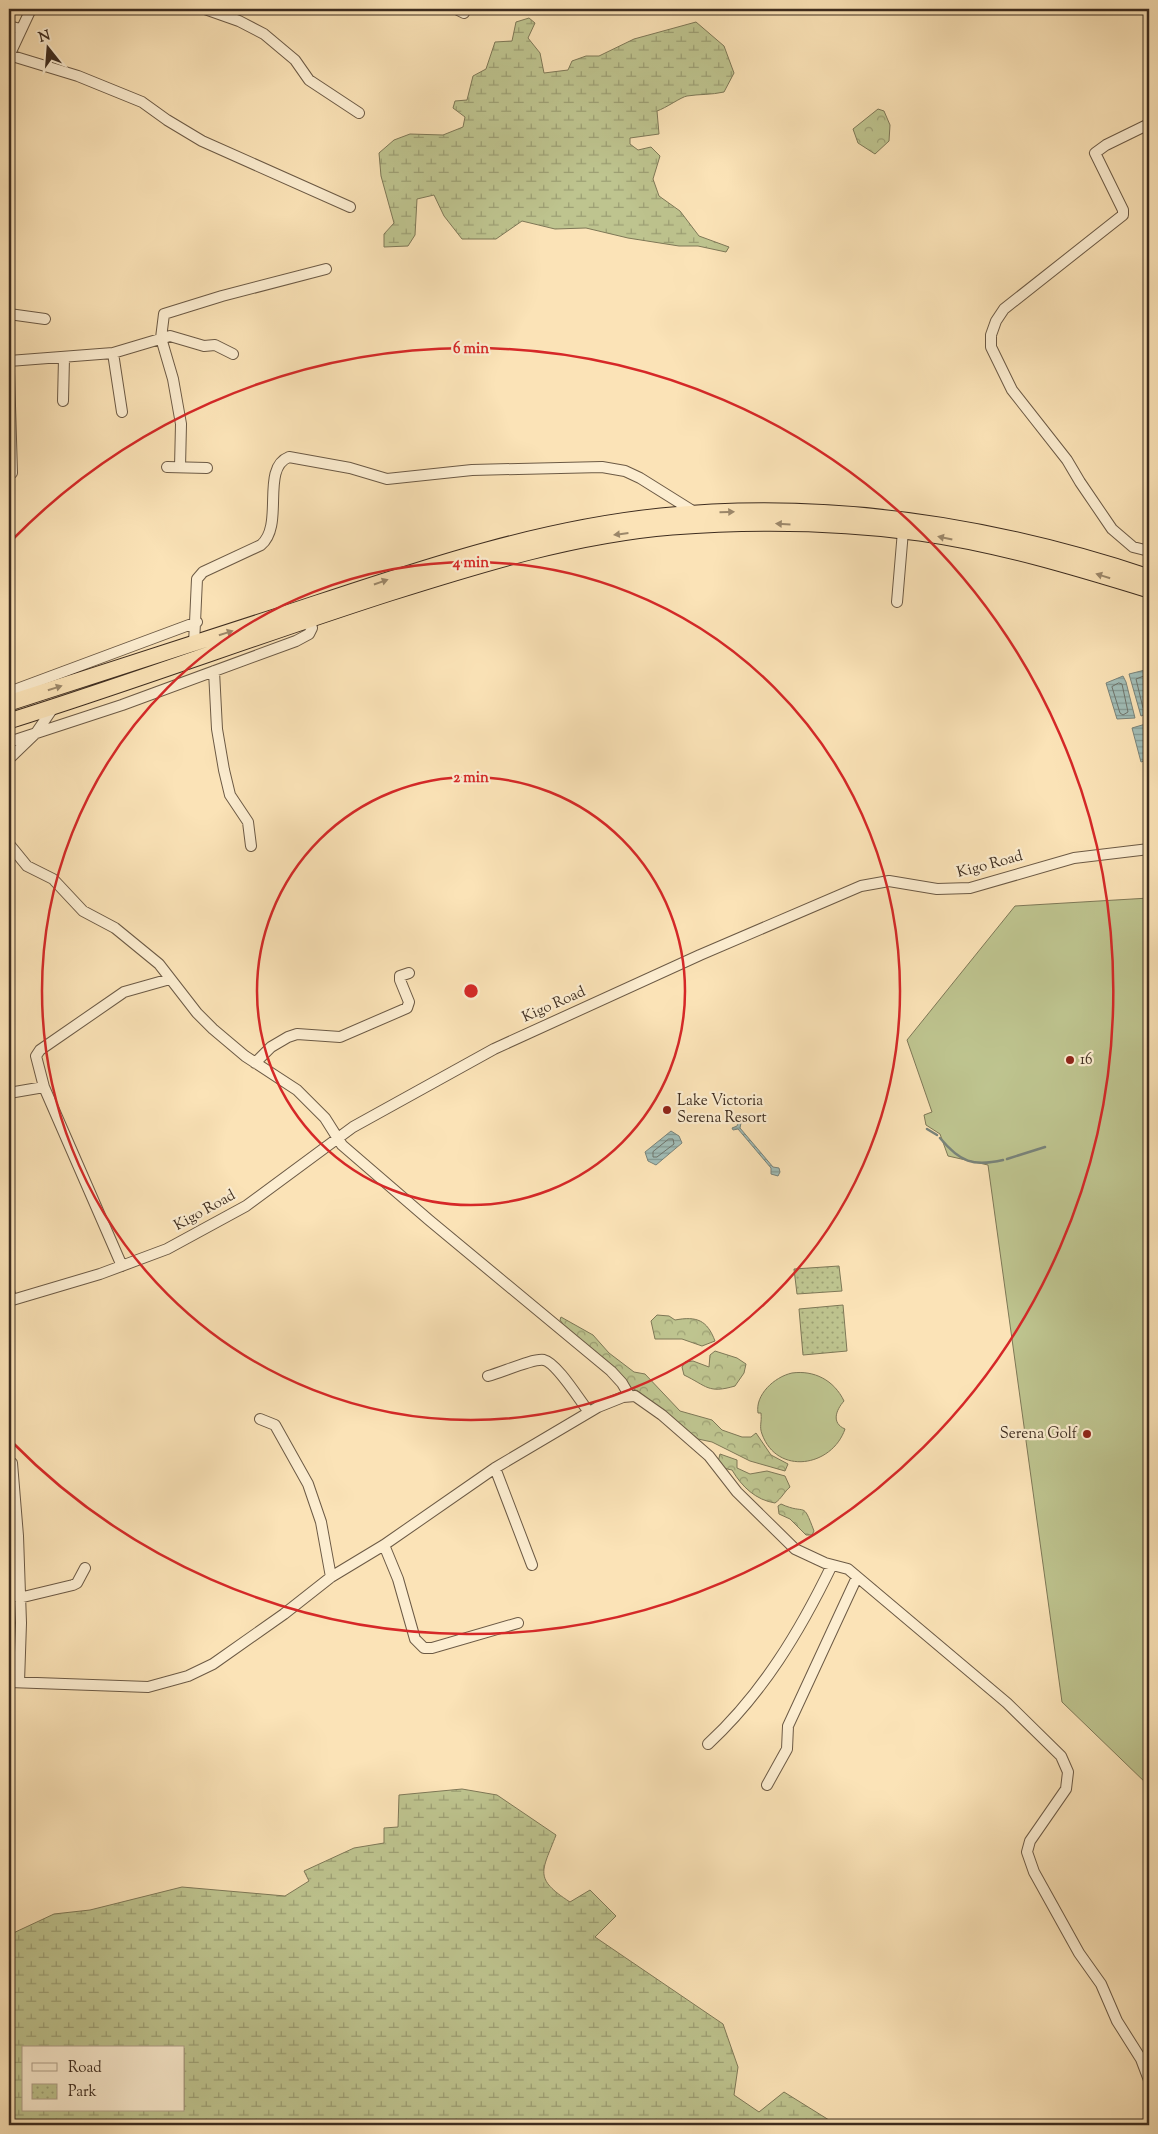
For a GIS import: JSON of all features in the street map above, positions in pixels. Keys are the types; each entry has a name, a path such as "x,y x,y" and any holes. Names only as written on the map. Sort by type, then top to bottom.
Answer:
{"highway":[{"path":"9,704 401,575 493,548 604,524 696,513 812,512 944,524 1068,552 1149,577"},
{"path":"9,721 53,708 309,619 501,558 549,546 614,534 671,527 763,523 903,531 999,548 1149,590"}],"street":[{"path":"31,9 9,56 78,76 142,102 202,141 350,207"},
{"path":"205,9 240,21 264,34 295,60 309,80 360,113"},
{"path":"9,26 20,30"},
{"path":"1149,124 1106,145 1095,154 1123,210 1123,215 1004,309 996,321 991,335 992,347 1012,390 1068,460 1080,482 1108,523 1133,547 1149,551"},
{"path":"180,467 181,424 173,379 160,338 164,314 222,296 326,269"},
{"path":"9,314 45,319"},
{"path":"9,362 113,353 170,336 201,345 215,345 233,354"},
{"path":"113,353 122,412"},
{"path":"63,401 64,358"},
{"path":"9,372 12,473"},
{"path":"194,644 197,622 197,579 199,575 261,544 270,535 272,530 274,480 280,462 289,457 350,468 388,479 472,470 602,467 625,471 640,478 696,513"},
{"path":"167,466 207,468"},
{"path":"897,602 903,531"},
{"path":"9,742 214,671 303,637 309,634 312,628 309,619"},
{"path":"9,692 197,622"},
{"path":"214,671 217,729 224,770 230,795 248,822 251,846"},
{"path":"9,759 36,733 53,708"},
{"path":"9,844 27,866 53,879 84,912 124,935 159,964 213,1030 255,1062 297,1090 312,1104 342,1145 611,1371 622,1383 629,1395 644,1401 709,1456 736,1492 795,1548 832,1564 844,1567 857,1577 1002,1699 1060,1756 1068,1772 1066,1789 1030,1840 1026,1852 1034,1872 1079,1953 1101,1984 1117,2021 1141,2059 1149,2080"},
{"name":"Kigo Road","path":"10,1297 122,1266 167,1249 219,1223 246,1206 337,1137 537,1028 861,886 889,880 937,889 970,888 1074,858 1149,850"},
{"path":"255,1062 288,1037 297,1034 340,1037 408,1008 409,1002 400,976 409,973"},
{"path":"122,1266 44,1087 36,1062 40,1050 124,992 170,979"},
{"path":"9,1094 44,1087"},
{"path":"488,1376 543,1360 554,1366 589,1412"},
{"path":"12,1463 18,1536 21,1624 14,1682 132,1687 168,1683 213,1664 284,1614 330,1577 384,1545 495,1468 589,1412 629,1395"},
{"path":"260,1419 275,1425 308,1484 321,1522 330,1577"},
{"path":"495,1468 532,1565"},
{"path":"384,1545 398,1579 415,1639 424,1648 432,1648 518,1623"},
{"path":"708,1744 730,1724 781,1659 832,1564"},
{"path":"19,1598 77,1583 85,1568"},
{"path":"767,1785 787,1749 788,1726 857,1577"}],"green space":[{"path":"529,18 535,23 528,38 540,53 544,73 568,70 572,61 586,56 599,56 634,39 696,22 724,46 734,73 724,92 687,96 657,111 659,134 630,138 630,144 638,150 651,147 660,156 653,179 659,196 680,211 699,236 729,247 726,252 698,246 679,246 628,238 586,228 555,229 522,221 496,239 462,239 444,216 434,195 417,199 415,235 408,246 384,247 384,234 394,223 381,176 379,153 394,140 410,134 443,135 463,127 465,117 453,108 455,101 467,100 473,76 486,69 495,42 512,41 516,22"},
{"path":"878,109 884,111 890,125 889,141 875,154 858,143 853,129"},
{"name":"Serena Golf","path":"1149,898 1149,1786 1062,1702 988,1165 948,1156 940,1134 926,1125 924,1115 932,1112 907,1040 1015,906"},
{"path":"839,1266 842,1291 797,1294 794,1269"},
{"path":"843,1305 847,1351 803,1355 799,1309"},
{"path":"657,1315 669,1316 675,1320 695,1319 700,1321 708,1328 715,1341 702,1346 682,1339 655,1339 651,1321"},
{"path":"561,1317 593,1335 609,1353 634,1372 645,1374 680,1411 712,1420 722,1430 742,1437 751,1437 756,1433 771,1455 788,1464 785,1471 750,1461 712,1442 698,1439 638,1391 628,1387 607,1371 575,1339 560,1320"},
{"path":"715,1351 737,1358 746,1364 744,1373 735,1386 719,1389 708,1388 684,1375 682,1367 685,1362 693,1361 709,1367 710,1355"},
{"path":"792,1373 808,1373 822,1378 835,1387 844,1401 836,1416 838,1423 845,1429 838,1442 829,1452 804,1462 791,1461 779,1456 769,1447 761,1431 761,1413 758,1413 760,1400 767,1388 779,1378"},
{"path":"720,1454 737,1460 737,1468 750,1474 767,1471 785,1476 790,1487 775,1503 762,1499 750,1492 732,1470 723,1468 718,1462"},
{"path":"781,1504 805,1512 814,1531 812,1535 806,1535 790,1519 779,1514 778,1506"},
{"path":"462,1789 497,1795 556,1835 547,1858 544,1873 550,1887 570,1902 590,1890 616,1916 595,1937 723,2024 738,2067 734,2095 759,2112 784,2092 837,2125 9,2125 9,1935 54,1914 90,1910 182,1887 285,1896 309,1881 304,1871 354,1848 384,1843 384,1828 398,1827 399,1795"}],"water":[{"path":"1149,669 1149,713 1141,716 1129,674"},
{"path":"1123,676 1135,718 1117,719 1106,683"},
{"path":"1149,723 1149,759 1141,762 1132,728"},
{"path":"739,1122 741,1123 740,1128 773,1167 779,1168 778,1176 771,1174 771,1168 738,1129 733,1130 732,1128 737,1126"},
{"path":"671,1131 679,1136 682,1143 656,1165 648,1161 645,1152"}],"waterway":[{"path":"927,1129 937,1135"},
{"path":"940,1138 954,1153 968,1161 983,1163 1003,1160"},
{"path":"1007,1159 1045,1147"}],"place":[{"name":"16","path":"1070,1060"},
{"name":"Lake Victoria Serena Resort","path":"667,1110"},
{"name":"Serena Golf","path":"1087,1434"}]}
